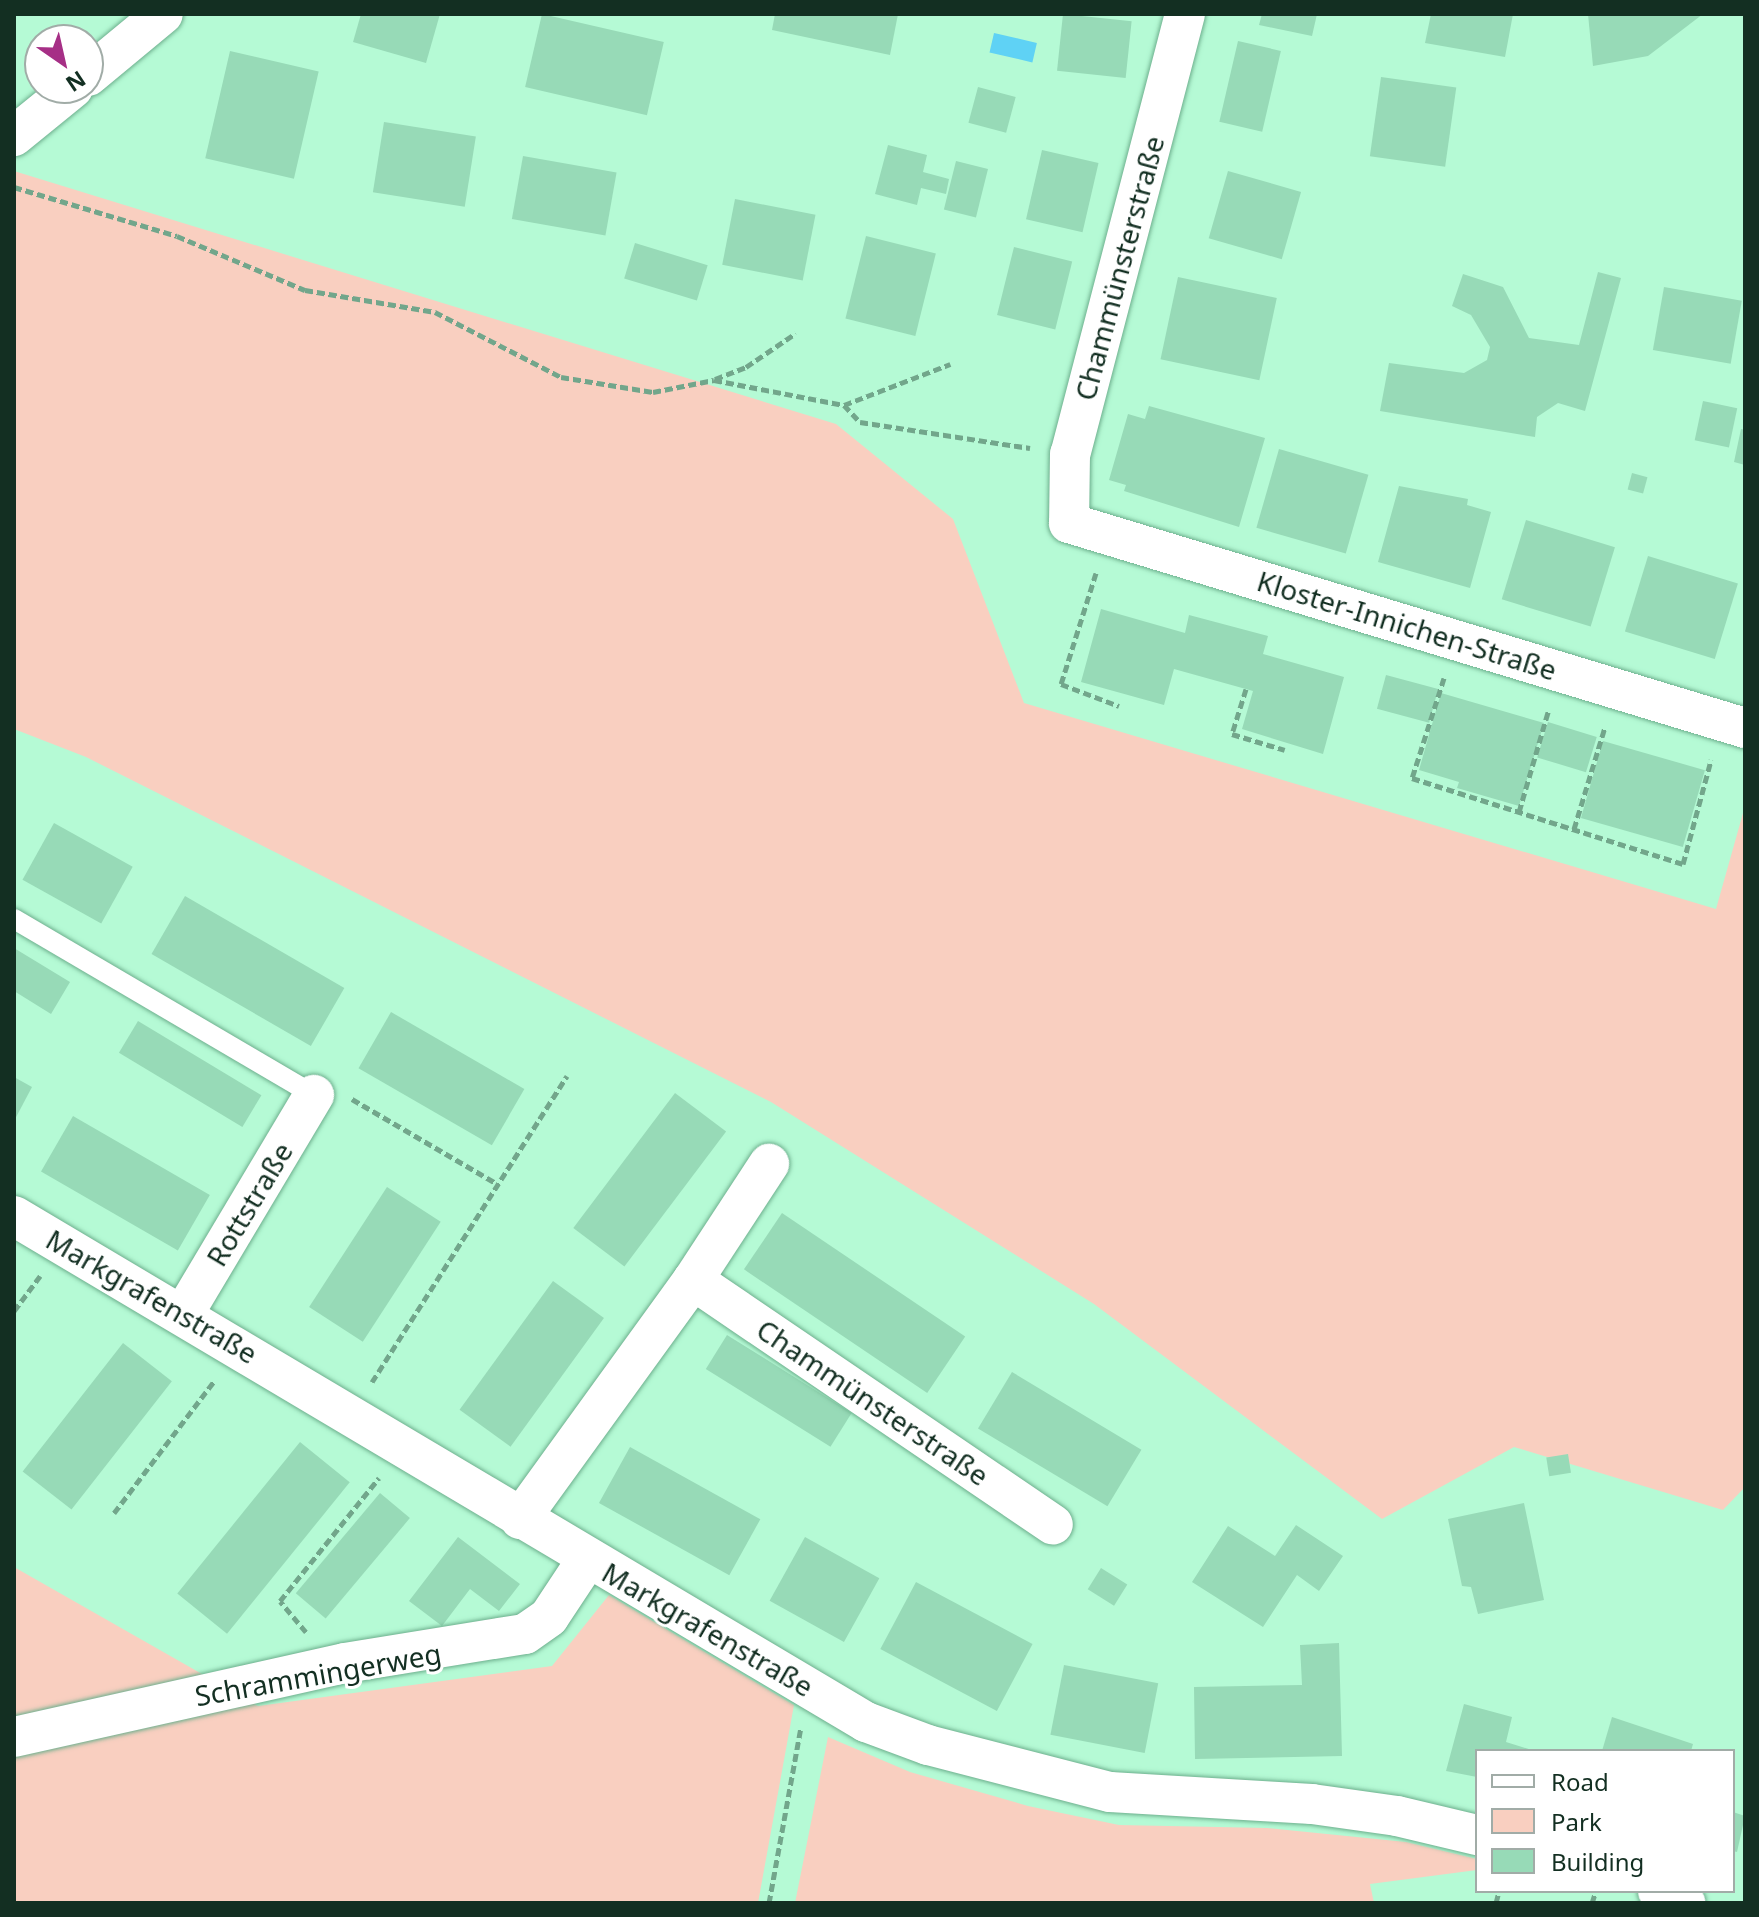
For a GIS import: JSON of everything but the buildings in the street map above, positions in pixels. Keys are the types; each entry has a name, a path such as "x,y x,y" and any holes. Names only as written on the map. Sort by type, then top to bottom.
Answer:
{"street":[{"path":"104,63 163,14"},
{"name":"Chammünsterstraße","path":"1069,523 1070,454 1185,14"},
{"path":"14,136 53,104"},
{"name":"Kloster-Innichen-Straße","path":"1069,523 1733,724"},
{"name":"Rottstraße","path":"184,1313 314,1095"},
{"path":"520,1519 693,1280 769,1164"},
{"name":"Markgrafenstraße","path":"14,1216 184,1313 520,1519 866,1722 928,1745 1110,1792 1312,1804 1397,1816 1475,1835"},
{"name":"Chammünsterstraße","path":"693,1280 1053,1525"},
{"name":"Schrammingerweg","path":"14,1737 345,1663 525,1634 549,1617 588,1558"},
{"path":"1662,1893 1685,1903"}],"lane":[{"path":"14,919 314,1095"}],"path":[{"path":"14,187 177,236 305,290 435,312 561,377 653,392 714,380 746,367 796,333"},
{"path":"714,380 844,405 950,364"},
{"path":"844,405 860,422 1070,454"},
{"path":"1108,535 1061,684 1119,706"},
{"path":"1457,640 1412,778 1683,864 1733,724"},
{"path":"1519,812 1560,672"},
{"path":"1246,689 1232,734 1285,750"},
{"path":"1574,829 1617,689"},
{"path":"352,1415 496,1183 567,1076"},
{"path":"314,1095 345,1095 496,1183"},
{"path":"114,1513 240,1347"},
{"path":"280,1601 405,1446"},
{"path":"769,1903 809,1688"}],"green space":[{"path":"14,171 836,424 953,519 1024,703 1716,909 1745,806 1745,1487 1723,1510 1514,1447 1382,1519 1094,1304 771,1102 86,757 14,729"},
{"path":"14,1567 258,1706 552,1666 609,1595 794,1705 758,1903 14,1903"},
{"path":"828,1737 910,1772 1028,1806 1119,1825 1267,1828 1406,1842 1475,1859 1475,1870 1370,1884 1374,1903 795,1903"}],"water":[{"path":"994,33 1037,43 1032,62 990,52"}]}
